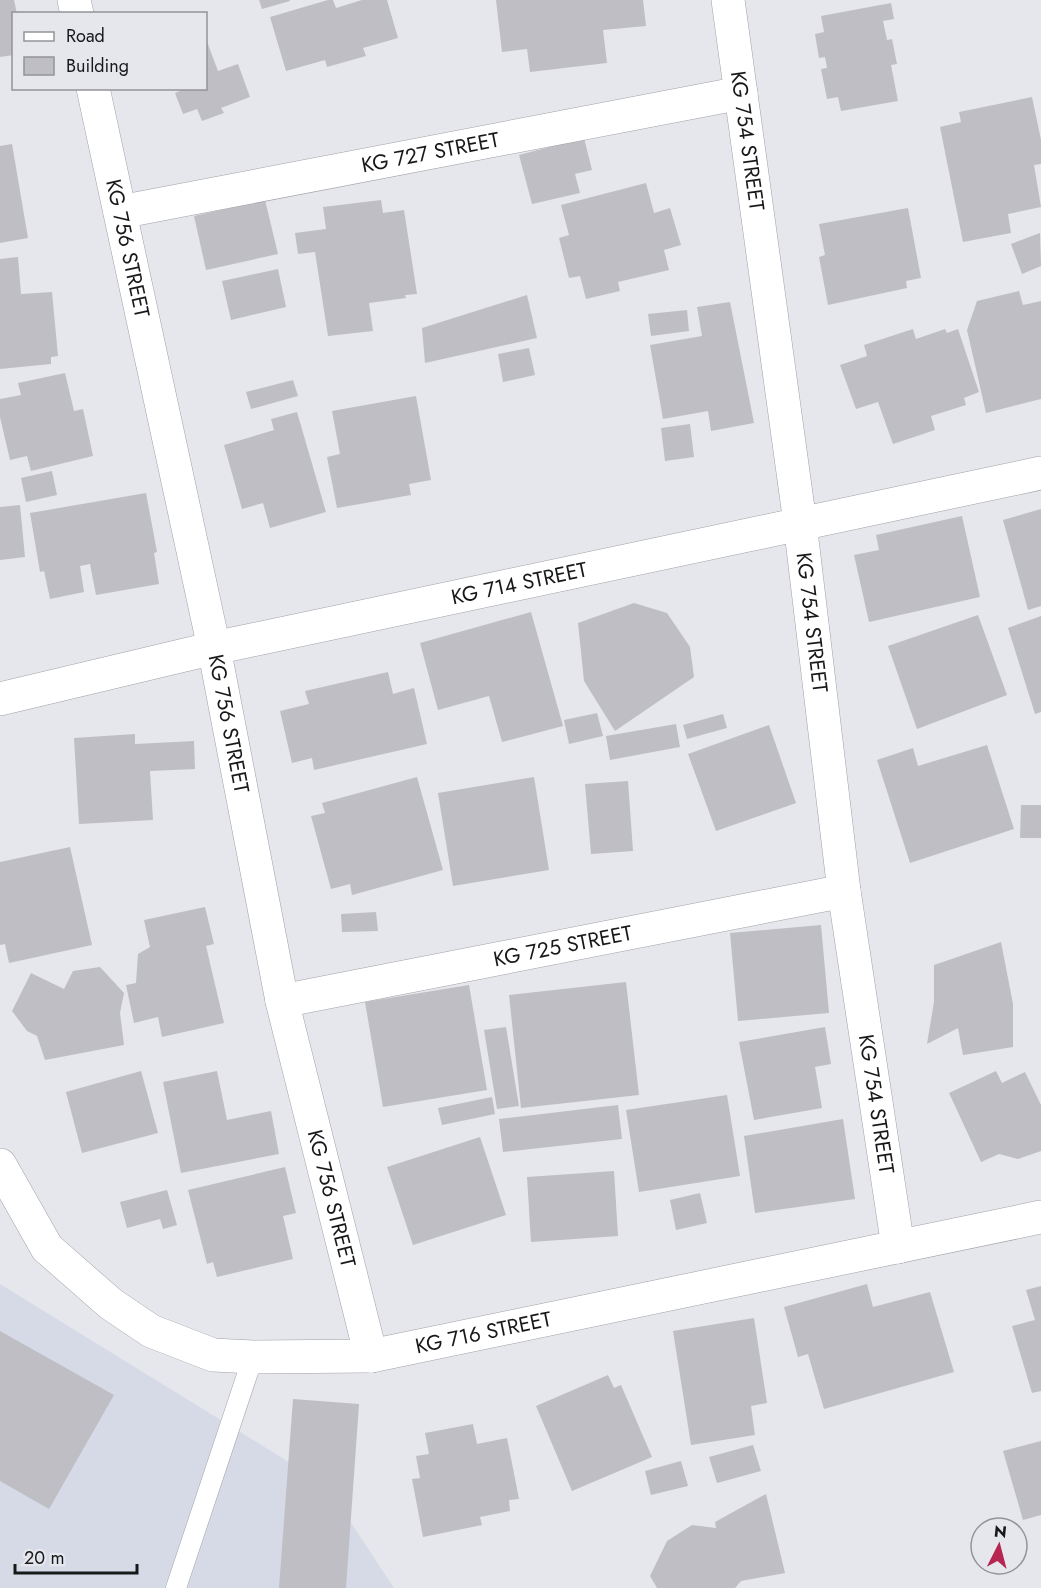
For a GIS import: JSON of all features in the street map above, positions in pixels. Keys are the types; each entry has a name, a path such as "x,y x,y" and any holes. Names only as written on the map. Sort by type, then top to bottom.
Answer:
{"street":[{"name":"KG 754 STREET","path":"728,0 800,523 843,891 898,1247"},
{"name":"KG 756 STREET","path":"93,90 214,648 282,1001 370,1356"},
{"name":"KG 727 STREET","path":"120,212 741,93"},
{"name":"KG 714 STREET","path":"0,699 214,648 1041,473"},
{"name":"KG 725 STREET","path":"282,1001 843,891"},
{"name":"KG 716 STREET","path":"0,1165 47,1248 111,1304 151,1330 213,1355 253,1357 370,1356 1041,1217"}],"lane":[{"path":"176,1588 253,1357"}],"shaded area":[{"path":"0,1284 326,1485 394,1588 0,1588"}],"building":[{"path":"0,0 14,0 17,12 12,12 12,55 0,57"},
{"path":"259,0 290,0 290,1 262,9"},
{"path":"333,0 336,8 362,0 387,0 398,38 363,48 366,56 327,67 325,60 286,71 270,17"},
{"path":"496,0 643,0 646,26 603,30 607,63 530,72 527,49 502,52"},
{"path":"891,3 894,19 883,21 887,40 892,39 897,64 891,65 898,101 841,111 838,97 827,99 821,69 827,68 825,57 819,58 815,34 824,32 821,16"},
{"path":"207,42 218,71 238,64 250,97 221,108 224,113 202,121 197,109 183,114 175,93 182,90 207,90"},
{"path":"1032,97 1041,140 1041,164 1034,165 1041,207 1008,214 1011,233 963,242 940,127 961,122 959,112"},
{"path":"584,138 592,170 575,174 580,193 532,204 519,155"},
{"path":"12,144 28,238 0,243 0,146"},
{"path":"646,183 654,213 670,208 681,245 664,250 669,270 618,282 620,291 586,299 580,276 569,278 559,238 569,235 561,205"},
{"path":"265,200 278,254 206,270 194,216"},
{"path":"381,200 383,213 404,210 417,294 405,295 406,298 369,303 373,331 328,336 315,252 298,254 295,233 326,229 323,207"},
{"path":"908,208 921,278 906,281 907,288 828,305 819,257 825,255 819,224"},
{"path":"1040,233 1041,266 1022,274 1011,244"},
{"path":"18,257 21,294 52,292 58,356 51,357 51,364 0,369 0,259"},
{"path":"278,269 286,307 231,320 222,281"},
{"path":"1019,291 1023,305 1041,301 1041,399 986,413 967,330 977,301"},
{"path":"527,295 537,338 425,363 422,328"},
{"path":"730,302 754,423 711,431 708,411 663,419 650,345 702,336 697,307"},
{"path":"687,310 689,331 651,336 648,314"},
{"path":"913,329 916,339 945,329 947,333 958,329 979,392 964,398 966,405 931,416 935,430 893,444 878,402 856,409 840,365 867,356 864,345"},
{"path":"529,348 535,375 503,382 498,354"},
{"path":"65,373 74,411 83,409 93,456 31,471 27,456 10,460 0,417 0,399 21,395 18,383"},
{"path":"293,380 298,396 251,409 246,392"},
{"path":"416,396 431,480 409,484 411,495 337,508 327,457 340,454 332,411"},
{"path":"297,412 326,512 270,528 263,503 242,509 224,445 274,430 271,419"},
{"path":"690,424 694,457 665,461 661,428"},
{"path":"52,471 57,495 26,502 21,478"},
{"path":"146,493 157,552 154,553 159,584 96,595 90,564 80,566 84,592 50,599 44,571 40,572 30,513"},
{"path":"20,505 25,557 0,560 0,507"},
{"path":"1041,509 1041,606 1028,610 1003,520"},
{"path":"962,516 980,597 869,622 854,555 879,550 876,535"},
{"path":"634,603 667,613 690,647 694,677 615,731 584,681 578,623"},
{"path":"531,612 563,726 502,742 489,696 438,710 420,643"},
{"path":"978,615 1007,695 917,729 888,646"},
{"path":"1041,616 1041,712 1035,714 1008,628"},
{"path":"388,672 393,694 414,688 427,744 314,770 312,758 292,763 280,711 309,704 305,691"},
{"path":"597,713 603,736 569,744 564,720"},
{"path":"723,714 727,728 687,739 683,725"},
{"path":"676,724 680,747 610,760 606,736"},
{"path":"769,725 796,803 716,831 688,754"},
{"path":"135,734 135,744 194,741 195,769 150,771 153,820 79,824 74,738"},
{"path":"987,745 1014,829 910,863 877,760 913,748 918,766"},
{"path":"417,777 443,870 352,895 350,884 331,889 311,816 325,813 322,803"},
{"path":"534,777 549,870 453,886 438,793"},
{"path":"628,781 633,851 591,854 585,784"},
{"path":"1021,805 1041,805 1041,838 1020,838"},
{"path":"70,847 92,945 9,963 5,944 0,945 0,862"},
{"path":"205,907 214,944 206,946 224,1023 162,1037 158,1017 134,1023 126,985 136,983 138,954 150,947 144,920"},
{"path":"376,912 378,931 342,932 341,914"},
{"path":"821,925 829,1013 738,1021 730,933"},
{"path":"1001,942 1013,1004 1013,1047 963,1055 958,1028 927,1044 934,1002 934,965"},
{"path":"100,967 124,993 120,1013 124,1045 45,1060 37,1036 27,1031 12,1011 31,973 64,989 73,971"},
{"path":"626,982 639,1095 521,1108 509,995"},
{"path":"469,985 487,1090 383,1107 365,1002"},
{"path":"506,1027 519,1106 497,1109 484,1030"},
{"path":"825,1027 831,1064 815,1067 822,1108 754,1120 739,1042"},
{"path":"141,1071 158,1133 82,1153 66,1092"},
{"path":"217,1071 227,1120 271,1111 279,1154 181,1173 163,1082"},
{"path":"996,1071 1002,1083 1025,1072 1041,1105 1041,1151 1018,1159 999,1154 981,1162 949,1093"},
{"path":"727,1095 740,1176 639,1192 626,1110"},
{"path":"492,1097 495,1114 442,1125 438,1108"},
{"path":"618,1105 622,1139 503,1152 499,1119"},
{"path":"843,1119 855,1199 755,1213 744,1136"},
{"path":"480,1137 506,1215 413,1245 387,1167"},
{"path":"285,1167 296,1213 283,1216 293,1259 217,1277 213,1262 207,1264 188,1190"},
{"path":"614,1171 618,1236 531,1242 527,1177"},
{"path":"167,1190 177,1225 163,1229 160,1219 127,1228 120,1202"},
{"path":"700,1193 707,1223 676,1230 670,1200"},
{"path":"867,1284 873,1307 930,1292 954,1372 824,1409 808,1354 798,1357 784,1307"},
{"path":"1041,1286 1041,1391 1032,1393 1012,1326 1035,1320 1026,1290"},
{"path":"754,1318 767,1403 751,1406 755,1435 691,1445 673,1331"},
{"path":"0,1331 114,1395 49,1509 0,1481"},
{"path":"608,1375 614,1388 621,1385 652,1457 572,1491 536,1406"},
{"path":"293,1399 359,1404 346,1588 279,1588"},
{"path":"473,1424 477,1444 507,1438 519,1499 509,1500 510,1511 480,1517 482,1525 423,1537 412,1479 420,1478 416,1456 429,1454 425,1433"},
{"path":"1041,1441 1041,1515 1029,1518 1029,1516 1022,1516 1003,1451"},
{"path":"753,1445 761,1471 717,1483 709,1457"},
{"path":"681,1461 688,1486 651,1495 645,1471"},
{"path":"766,1494 785,1573 741,1581 735,1588 657,1588 650,1576 667,1541 692,1525 716,1528 715,1522"}]}
